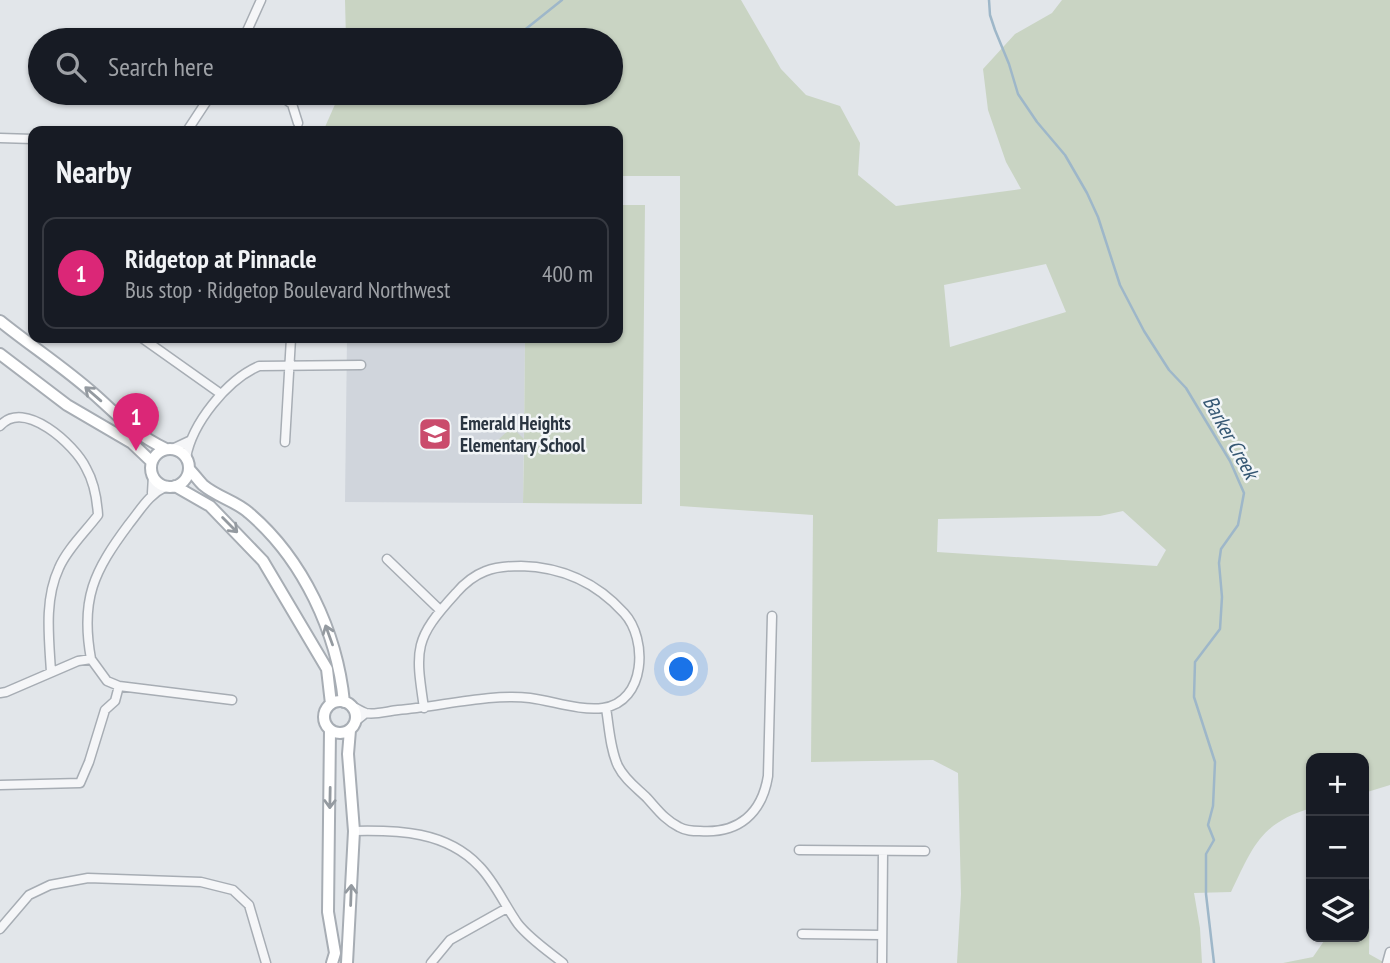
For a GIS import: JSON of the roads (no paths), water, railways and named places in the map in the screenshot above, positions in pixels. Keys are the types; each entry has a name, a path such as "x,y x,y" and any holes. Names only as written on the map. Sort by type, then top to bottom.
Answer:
{"main road":[{"path":"0,321 28,342"},
{"path":"29,343 94,393 128,427 169,449 183,453 207,488 249,512 275,538 318,606 339,661 353,725 348,754 354,831 347,963"},
{"path":"0,354 67,405 132,443 152,462"},
{"path":"169,449 155,456 152,462 153,476 159,483 171,486 210,506 263,561 327,669 331,704"},
{"path":"171,486 185,480 188,463"},
{"path":"332,963 335,953 328,912 330,730 324,716 331,704 337,701 348,704"},
{"path":"330,730 340,733 353,725"}],"street":[{"path":"248,28 261,0"},
{"path":"190,126 204,105"},
{"path":"292,105 298,123"},
{"path":"0,138 28,139"},
{"path":"149,343 221,394"},
{"path":"285,442 291,343"},
{"path":"188,463 189,441 221,394 246,372 259,366 361,365"},
{"path":"0,426 21,416 34,419 60,437 86,466 97,498 99,515 59,567 51,596 48,623 51,672"},
{"path":"169,449 189,441"},
{"path":"152,493 153,476"},
{"path":"171,486 152,493 106,555 94,582 87,611 87,638 91,659 107,681 119,687 232,699"},
{"path":"387,559 440,610"},
{"path":"348,704 366,713 424,708 480,700 523,697 606,708 630,692 635,684 638,671 634,629 625,613 590,584 559,570 543,567 497,567 477,573 463,584 440,610 428,626 420,645 420,681 424,708"},
{"path":"606,708 611,744 618,766 628,781 648,799 660,815 682,829 702,832 729,829 744,822 758,808 768,776 772,616"},
{"path":"0,693 78,661 91,659"},
{"path":"0,785 80,783 105,710 115,701 119,687"},
{"path":"353,725 366,713"},
{"path":"354,831 408,832 435,838 465,853 481,867 507,908 530,936 563,963"},
{"path":"799,850 925,851"},
{"path":"882,963 883,851"},
{"path":"0,929 29,895 50,885 88,878 201,882 233,891 249,905 266,963"},
{"path":"431,963 450,940 507,908"},
{"path":"802,934 882,935"},
{"path":"1387,963 1390,952"}],"waterway":[{"path":"527,28 562,0"},
{"name":"Barker Creek","path":"989,0 990,15 1018,94 1065,155 1087,193 1098,217 1120,285 1144,331 1169,370 1186,388 1230,461 1244,493 1238,525 1221,549 1220,629 1195,662 1194,697 1215,762 1213,806 1208,825 1214,840 1206,854 1206,894 1214,963"}],"place":[{"name":"Emerald Heights Elementary School","path":"435,434"},
{"name":"Ridgetop at Pinnacle","path":"136,451"}]}
